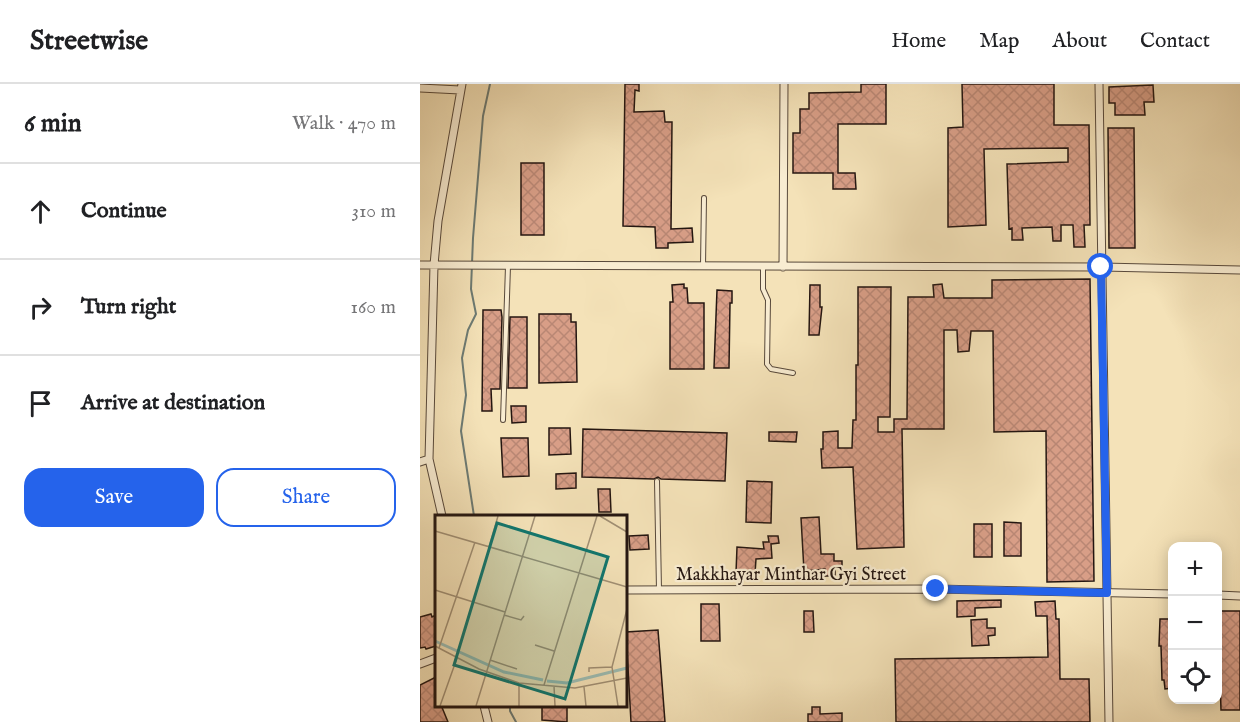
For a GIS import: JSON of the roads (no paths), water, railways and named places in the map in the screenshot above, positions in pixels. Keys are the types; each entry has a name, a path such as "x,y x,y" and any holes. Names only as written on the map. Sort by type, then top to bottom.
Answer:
{"street":[{"path":"783,267 784,84"},
{"path":"1099,84 1109,722"},
{"path":"420,88 461,87 438,221 434,265 429,459 442,515"},
{"path":"420,265 1101,267 1240,270"},
{"path":"420,462 429,459"},
{"name":"Makkhayar Minthar Gyi Street","path":"627,590 936,589 1168,594"},
{"path":"1222,595 1240,596"},
{"path":"420,664 435,658"},
{"path":"484,707 488,722"}],"lane":[{"path":"703,267 704,198"},
{"path":"503,420 508,266"},
{"path":"763,267 763,290 768,300 767,364 771,369 793,373"},
{"path":"657,481 659,590"}],"waterway":[{"path":"474,515 461,431 466,395 462,358 468,330 476,314 471,289 473,238 483,116 490,84"},
{"path":"510,707 516,722"}]}
